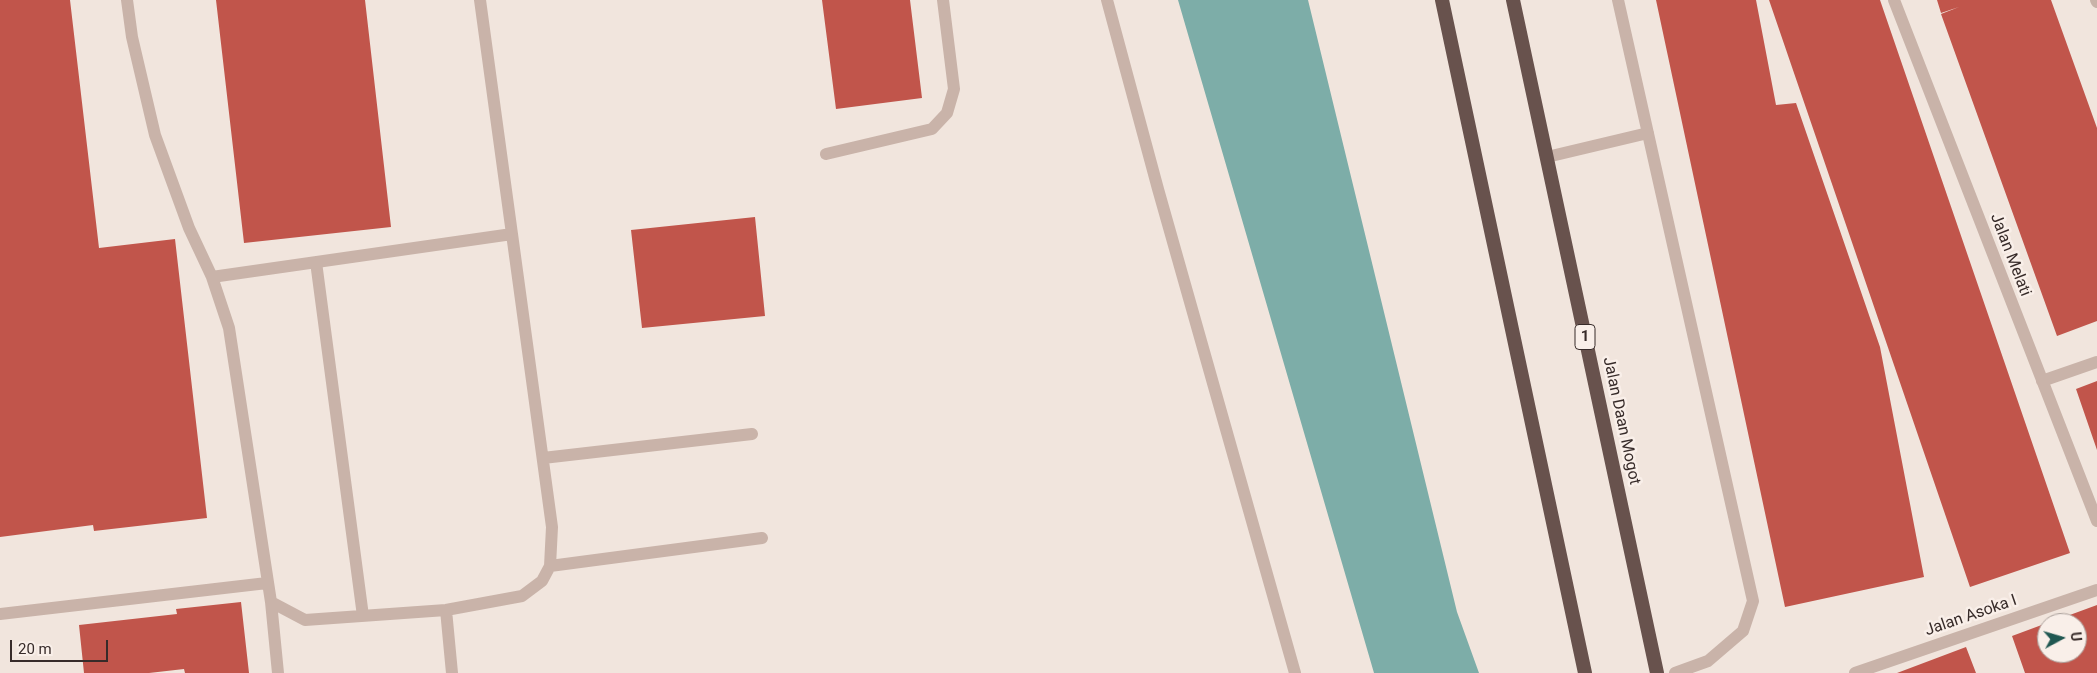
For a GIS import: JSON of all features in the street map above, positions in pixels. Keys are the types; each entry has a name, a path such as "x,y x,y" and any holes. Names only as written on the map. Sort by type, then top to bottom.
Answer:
{"highway":[{"path":"1442,0 1585,673"},
{"name":"Jalan Daan Mogot","path":"1514,0 1657,673"}],"street":[{"path":"128,0 132,37 155,135 189,228 212,277 229,328 270,602 278,673"},
{"path":"270,602 305,620 446,610 522,596 542,581 550,566 552,527 480,0"},
{"path":"826,154 932,129 947,112 954,88 943,0"},
{"path":"1107,0 1158,189 1295,673"},
{"path":"1618,0 1753,601 1743,631 1708,661 1675,673"},
{"name":"Jalan Melati","path":"1894,0 2097,521"},
{"path":"1547,157 1648,133"},
{"path":"212,277 512,234"},
{"path":"316,262 363,616"},
{"path":"2042,381 2097,362"},
{"path":"543,458 752,434"},
{"path":"550,566 762,538"},
{"path":"0,614 267,583"},
{"name":"Jalan Asoka I","path":"1856,673 2097,590"},
{"path":"446,610 452,673"}],"water":[{"path":"1178,0 1308,0 1457,612 1479,673 1374,673"}],"building":[{"path":"0,0 70,0 99,248 175,239 207,518 94,531 93,525 0,537"},
{"path":"216,0 365,0 391,227 244,243"},
{"path":"822,0 910,0 922,98 836,109"},
{"path":"1656,0 1756,0 1776,105 1796,103 1880,347 1924,577 1785,607"},
{"path":"1769,0 1880,0 2070,553 1970,587"},
{"path":"1937,0 2051,0 2097,128 2097,321 2057,336 1941,14 1959,7 1941,13"},
{"path":"755,217 765,316 642,328 631,230"},
{"path":"2097,381 2097,450 2076,389"},
{"path":"241,602 249,673 185,673 184,669 149,673 84,673 79,625 177,614 176,609"},
{"path":"2097,605 2097,673 2025,673 2012,636 2037,627 2037,663 2087,663 2087,613 2075,613"},
{"path":"1966,647 1976,673 1897,673"}]}
